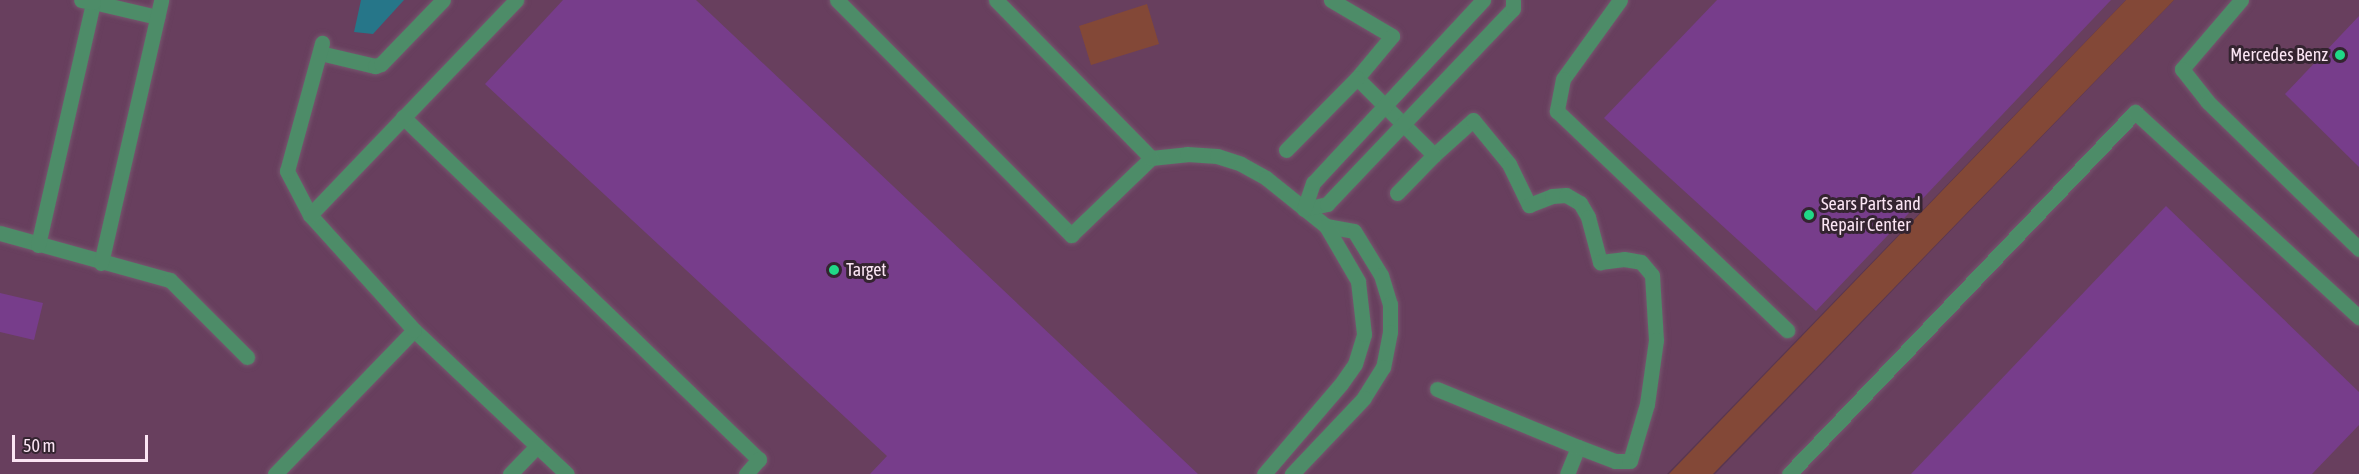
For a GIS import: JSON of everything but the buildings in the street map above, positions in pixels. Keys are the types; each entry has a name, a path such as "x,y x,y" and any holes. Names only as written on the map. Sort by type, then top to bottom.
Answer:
{"lane":[{"path":"101,263 161,0"},
{"path":"443,0 381,64 375,66 321,48 287,171 310,215 414,330 567,474"},
{"path":"310,215 516,0"},
{"path":"837,0 1071,235 1151,158 1187,154 1217,156 1266,178 1326,226 1358,281 1364,334 1355,364 1341,384 1264,474"},
{"path":"996,0 1151,158"},
{"path":"1286,150 1357,78 1392,36 1331,0"},
{"path":"1304,209 1312,183 1385,108 1483,0"},
{"path":"1304,209 1327,204 1405,125 1513,9 1513,0"},
{"path":"1620,0 1563,79 1557,111 1787,330"},
{"path":"2241,0 2182,69 2208,102 2359,249"},
{"path":"38,245 87,1 157,17"},
{"path":"1357,78 1434,155"},
{"path":"1789,474 2135,112 2359,317"},
{"path":"403,117 759,459 746,474"},
{"path":"1397,193 1473,120 1509,164 1529,205 1566,195 1580,202 1588,217 1600,262 1624,259 1641,262 1652,275 1656,340 1647,404 1630,461 1615,461 1437,389"},
{"path":"1292,474 1364,398 1383,367 1390,332 1389,304 1367,248 1354,231 1326,226"},
{"path":"0,233 101,263 170,280 247,357"},
{"path":"275,474 414,330"},
{"path":"510,474 537,446"},
{"path":"1567,474 1578,447"}],"shaded area":[{"path":"0,0 2126,0 1667,474 0,474"},
{"path":"2126,0 2174,0 1713,474 1669,474"},
{"path":"2174,0 2359,0 2359,474 1715,474"},
{"path":"1147,4 1159,44 1091,65 1079,26"}],"water":[{"path":"361,0 404,0 373,34 354,32"}],"place":[{"name":"Mercedes Benz","path":"2340,55"},
{"name":"Sears Parts and Repair Center","path":"1809,215"},
{"name":"Target","path":"834,270"}]}
